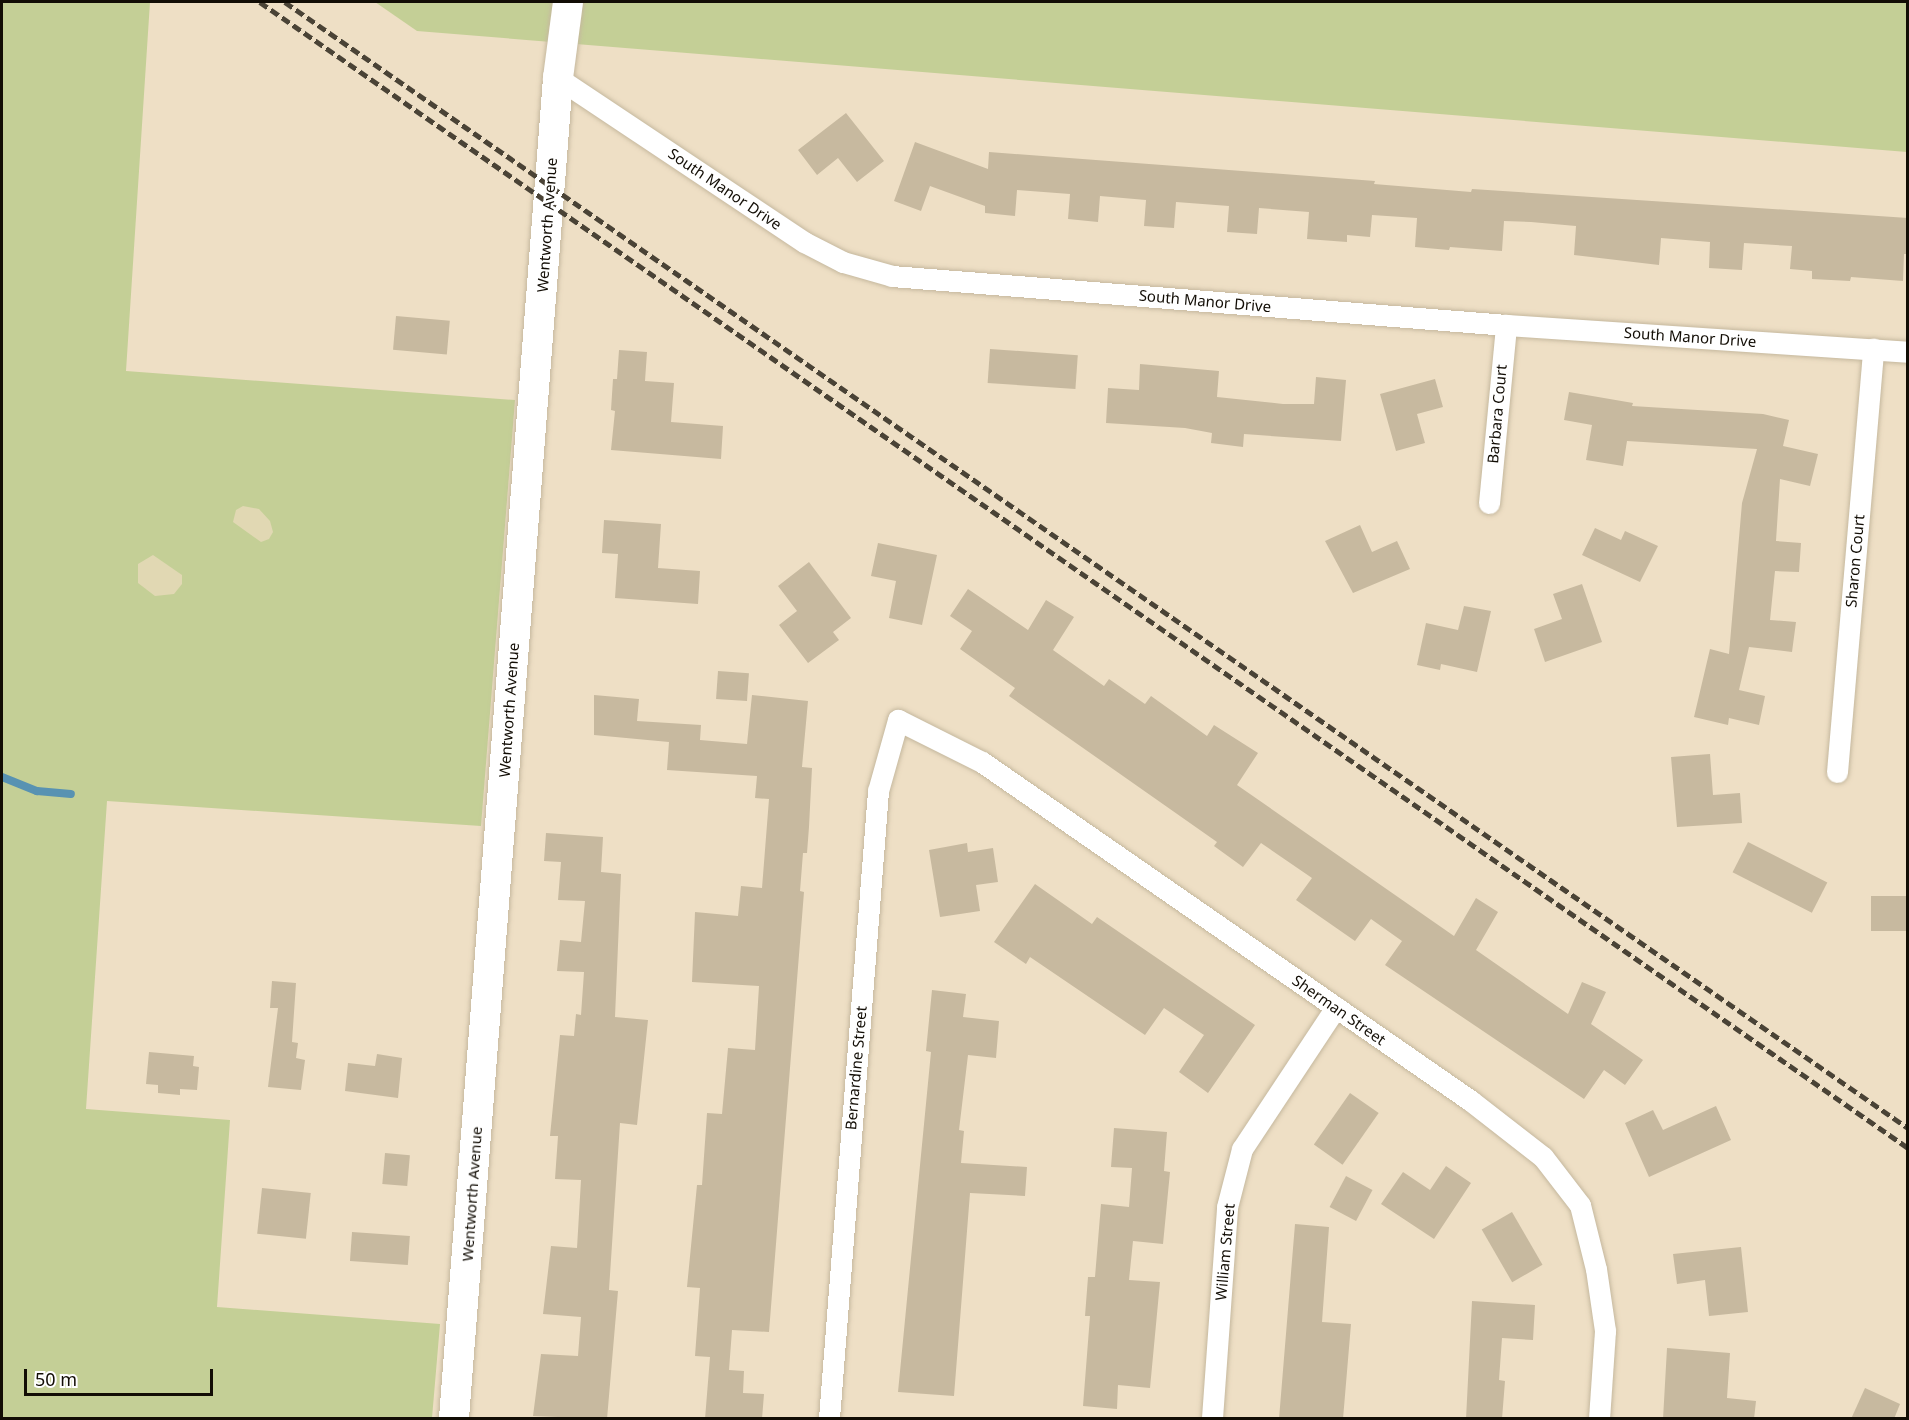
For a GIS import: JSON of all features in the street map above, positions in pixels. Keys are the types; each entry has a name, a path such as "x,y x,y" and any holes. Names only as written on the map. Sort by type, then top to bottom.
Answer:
{"street":[{"name":"Wentworth Avenue","path":"454,1419 558,78 568,2"},
{"name":"South Manor Drive","path":"558,78 804,242 843,262 892,276 1506,325 1908,352"},
{"name":"Barbara Court","path":"1489,503 1506,325"},
{"name":"Sharon Court","path":"1836,772 1873,349"},
{"name":"Sherman Street","path":"898,720 982,762 1336,1007 1543,1156 1580,1205 1605,1331 1599,1419"},
{"name":"Bernardine Street","path":"829,1419 878,791 898,720"},
{"name":"William Street","path":"1212,1419 1227,1207 1242,1149 1336,1007"}],"green space":[{"path":"2,2 150,2 126,371 515,400 481,826 107,801 86,1109 230,1120 217,1307 440,1324 432,1418 2,1418"},
{"path":"375,2 1907,2 1907,152 417,31"}],"sand":[{"path":"243,506 259,509 270,521 273,532 269,539 261,542 233,522 236,510"},
{"path":"153,555 182,575 182,584 174,594 155,596 138,583 138,564"}],"building":[{"path":"846,113 884,161 857,182 838,158 817,175 798,150"},
{"path":"915,142 988,169 989,152 1375,181 1374,184 1471,192 1472,189 1908,218 1908,254 1904,254 1903,281 1851,277 1850,281 1812,279 1812,271 1790,269 1792,246 1744,243 1742,270 1709,268 1710,242 1661,238 1659,265 1574,255 1576,226 1531,222 1504,221 1502,251 1415,247 1417,218 1372,215 1370,237 1347,235 1347,242 1307,239 1309,212 1259,208 1257,234 1227,232 1229,206 1176,202 1174,228 1144,226 1146,200 1100,196 1098,222 1068,219 1070,194 1017,190 1015,216 985,213 985,206 930,186 921,211 894,201"},
{"path":"396,316 450,321 447,355 393,350"},
{"path":"990,349 1078,355 1075,389 988,383"},
{"path":"619,350 647,352 645,381 674,383 671,422 723,426 721,459 611,450 615,411 611,410 613,379 617,379"},
{"path":"1140,364 1219,371 1217,397 1283,404 1314,404 1316,377 1346,380 1341,441 1244,434 1243,447 1211,443 1212,433 1185,428 1106,423 1108,388 1139,390"},
{"path":"1435,379 1443,407 1417,414 1425,443 1396,451 1380,394"},
{"path":"1569,392 1633,403 1632,406 1763,414 1789,420 1783,446 1818,454 1810,486 1780,479 1776,541 1801,543 1799,572 1775,571 1770,620 1796,622 1792,652 1749,647 1739,690 1765,696 1759,725 1729,718 1728,725 1694,717 1710,649 1729,654 1742,503 1757,449 1627,441 1623,466 1586,460 1592,425 1564,420"},
{"path":"604,520 661,524 658,568 700,571 698,604 615,598 618,554 602,553"},
{"path":"1360,525 1372,552 1397,541 1410,569 1353,593 1325,541"},
{"path":"1595,528 1621,540 1625,531 1658,546 1640,582 1582,555"},
{"path":"878,543 937,555 922,625 889,618 896,581 871,576"},
{"path":"809,562 851,618 833,632 839,640 808,663 779,625 797,611 778,586"},
{"path":"1582,584 1602,642 1545,662 1534,629 1562,619 1553,594"},
{"path":"968,589 1028,630 1046,600 1074,617 1053,650 1104,686 1109,679 1145,704 1151,696 1207,736 1214,725 1258,753 1237,785 1454,936 1476,898 1498,912 1476,950 1568,1014 1582,982 1606,992 1591,1024 1643,1060 1625,1085 1604,1070 1584,1099 1385,965 1402,941 1371,919 1355,941 1296,900 1312,878 1261,843 1243,867 1214,846 1217,842 1009,696 1015,688 960,649 972,631 950,616"},
{"path":"1464,606 1491,611 1477,672 1441,664 1440,670 1417,665 1426,623 1458,630"},
{"path":"718,671 749,673 747,701 716,699"},
{"path":"594,695 639,699 637,721 701,725 700,740 747,744 752,695 808,701 802,767 812,768 809,827 807,853 803,853 800,891 804,892 769,1332 732,1330 729,1370 744,1371 743,1393 764,1394 762,1419 705,1419 710,1357 695,1356 700,1288 687,1287 697,1185 702,1185 707,1113 722,1114 728,1048 755,1050 759,986 692,982 695,912 738,916 741,886 762,888 769,799 755,798 757,776 667,770 669,742 594,735"},
{"path":"1710,754 1713,795 1740,793 1742,823 1677,827 1671,757"},
{"path":"546,833 603,837 601,872 621,874 615,1017 648,1020 637,1125 620,1123 609,1290 618,1291 607,1419 533,1416 541,1354 578,1356 581,1317 543,1314 551,1246 577,1248 581,1180 555,1179 558,1136 550,1136 560,1035 574,1036 576,1014 581,1015 584,972 557,971 560,940 581,942 585,901 558,900 561,862 544,861"},
{"path":"1748,842 1827,882 1812,913 1733,872"},
{"path":"967,843 968,852 993,848 998,882 976,885 980,911 940,917 929,850"},
{"path":"1035,884 1092,924 1097,917 1255,1025 1208,1093 1179,1072 1204,1035 1164,1008 1145,1035 1030,957 1026,964 994,942"},
{"path":"1871,896 1908,896 1908,931 1871,931"},
{"path":"272,981 296,983 292,1042 298,1043 296,1058 305,1060 301,1090 268,1087 278,1008 270,1008"},
{"path":"932,990 966,994 963,1017 999,1021 996,1058 968,1055 959,1130 964,1131 961,1163 1027,1167 1025,1196 970,1193 954,1396 898,1392 931,1052 926,1051"},
{"path":"149,1052 194,1056 193,1066 199,1067 197,1090 180,1089 180,1095 158,1093 158,1085 146,1084"},
{"path":"377,1054 402,1058 398,1098 345,1091 348,1063 375,1066"},
{"path":"1350,1093 1379,1113 1343,1165 1314,1145"},
{"path":"1716,1106 1731,1140 1649,1177 1625,1123 1653,1110 1663,1130"},
{"path":"1114,1128 1167,1132 1164,1171 1170,1172 1163,1244 1133,1241 1129,1280 1160,1282 1150,1388 1118,1385 1117,1409 1083,1406 1090,1316 1085,1316 1088,1277 1095,1277 1101,1204 1129,1207 1132,1168 1111,1167"},
{"path":"385,1153 410,1155 407,1186 382,1184"},
{"path":"1446,1166 1471,1183 1434,1239 1381,1204 1403,1172 1430,1190"},
{"path":"1346,1176 1372,1190 1356,1221 1330,1207"},
{"path":"262,1188 311,1193 306,1239 257,1234"},
{"path":"1512,1212 1542,1265 1512,1282 1482,1230"},
{"path":"1295,1224 1329,1227 1322,1322 1351,1324 1343,1419 1279,1419"},
{"path":"352,1232 410,1236 408,1265 350,1261"},
{"path":"1741,1247 1748,1312 1709,1316 1705,1280 1677,1284 1673,1254"},
{"path":"1472,1301 1535,1305 1533,1340 1502,1338 1499,1380 1505,1381 1502,1419 1466,1419"},
{"path":"1667,1348 1730,1353 1727,1398 1756,1401 1754,1419 1663,1419"},
{"path":"1865,1388 1900,1404 1894,1419 1851,1419"}],"waterway":[{"path":"2,777 37,791 71,794"}],"railway":[{"path":"260,2 1908,1148"},
{"path":"285,2 1908,1128"}]}
